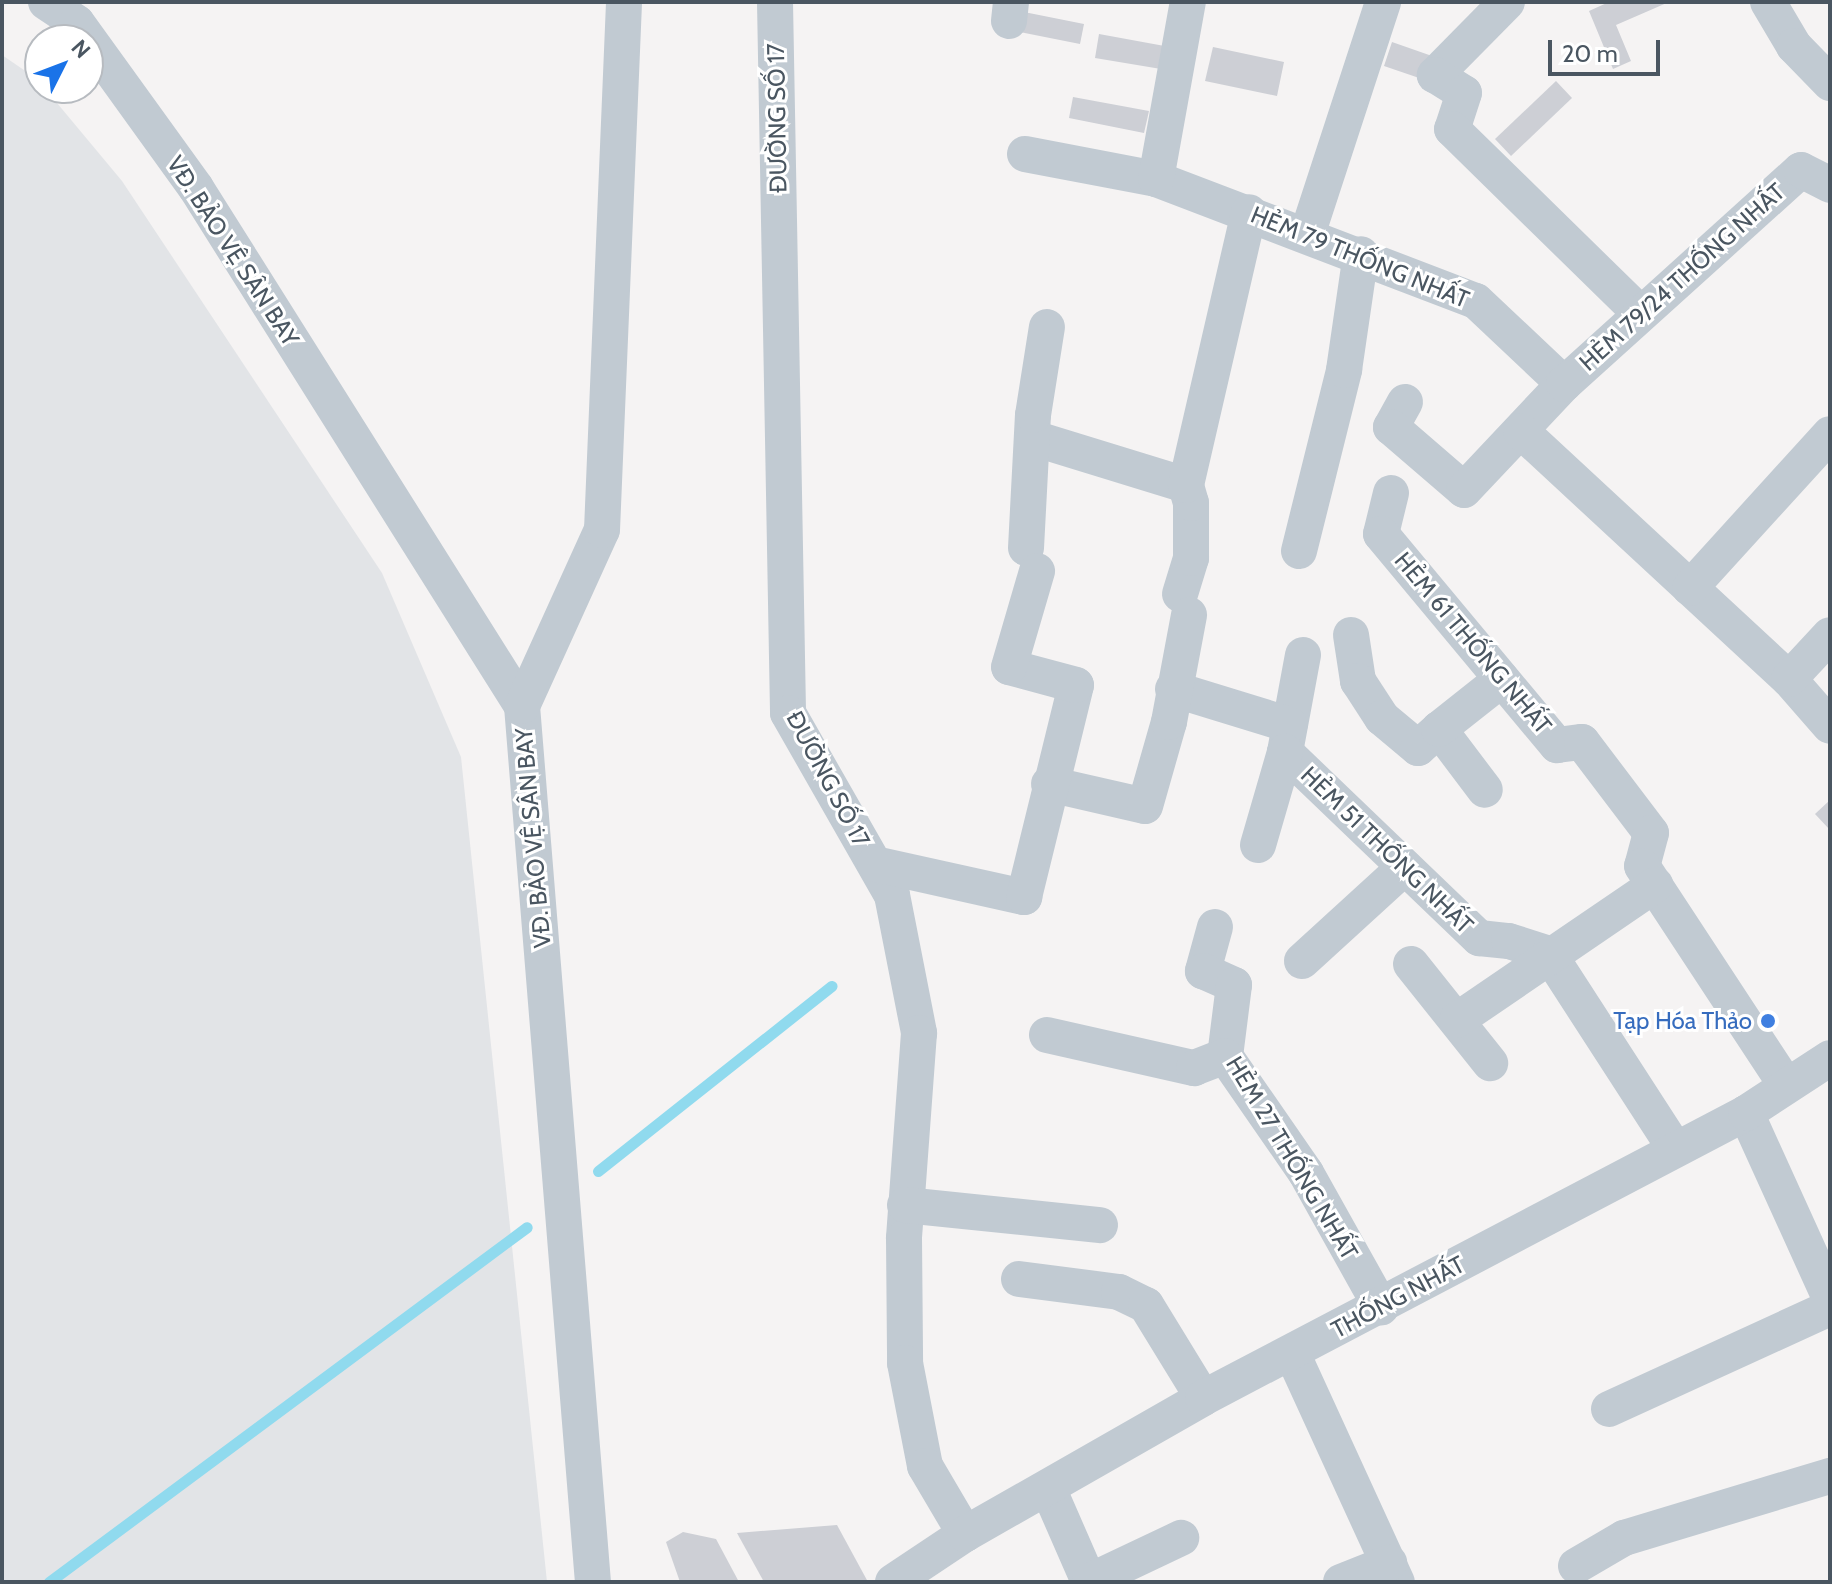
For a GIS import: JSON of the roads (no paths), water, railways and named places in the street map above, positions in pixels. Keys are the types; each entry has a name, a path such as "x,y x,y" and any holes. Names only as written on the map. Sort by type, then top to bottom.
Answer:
{"street":[{"name":"VĐ. BẢO VỆ SÂN BAY","path":"46,2 77,23 196,188 522,706 593,1582"},
{"path":"522,706 602,530 624,2"},
{"name":"ĐƯỜNG SỐ 17","path":"775,2 788,713 892,895 919,1033 905,1205 905,1363 925,1466 965,1534"},
{"path":"1156,179 1188,2"},
{"path":"1307,235 1383,2"},
{"path":"1507,2 1435,75 1464,93 1452,129 1641,314"},
{"path":"1768,2 1794,46 1830,83"},
{"name":"HẺM 79 THỐNG NHẤT","path":"1025,154 1156,179 1361,254 1476,301 1564,384"},
{"name":"HẺM 79/24 THỐNG NHẤT","path":"1564,384 1641,314 1815,177"},
{"path":"1049,784 1145,806 1169,722 1191,558 1191,503 1186,485 1249,212"},
{"path":"1299,551 1344,370 1361,254"},
{"path":"875,864 1024,897 1049,784 1076,685 1009,667 1032,560 1033,438 1047,327"},
{"path":"1405,402 1391,427 1464,490 1564,384"},
{"path":"1521,431 1789,679 1830,726"},
{"path":"1690,588 1830,434"},
{"path":"1033,438 1186,485"},
{"name":"HẺM 61 THỐNG NHẤT","path":"1391,493 1381,534 1557,745 1582,742 1651,833 1642,866 1786,1085"},
{"path":"1351,635 1358,681 1382,718 1418,748 1502,679"},
{"path":"1789,679 1830,635"},
{"path":"1258,845 1287,738 1303,655"},
{"path":"1173,689 1287,738"},
{"path":"1439,729 1485,790"},
{"name":"HẺM 51 THỐNG NHẤT","path":"1287,738 1405,867 1479,938 1509,941 1549,954"},
{"path":"1302,961 1405,867"},
{"path":"1457,1020 1549,954 1655,885"},
{"name":"HẺM 27 THỐNG NHẤT","path":"1215,927 1203,971 1234,985 1225,1056 1306,1173 1381,1307"},
{"path":"1549,954 1675,1149"},
{"path":"1411,964 1490,1063"},
{"path":"1047,1035 1194,1068 1225,1056"},
{"name":"THỐNG NHẤT","path":"915,1576 965,1534 1203,1398 1746,1113 1830,1058"},
{"path":"1746,1113 1830,1298"},
{"path":"905,1205 1100,1225"},
{"path":"1019,1279 1119,1292 1146,1305 1203,1398"},
{"path":"1609,1409 1830,1308"},
{"path":"1292,1353 1393,1572 1341,1582"},
{"path":"1576,1566 1624,1538 1830,1476"},
{"path":"1048,1488 1089,1582 1181,1538"}],"waterway":[{"path":"598,1171 831,986"},
{"path":"49,1582 527,1227"}],"place":[{"name":"Tạp Hóa Thảo","path":"1768,1021"}]}
